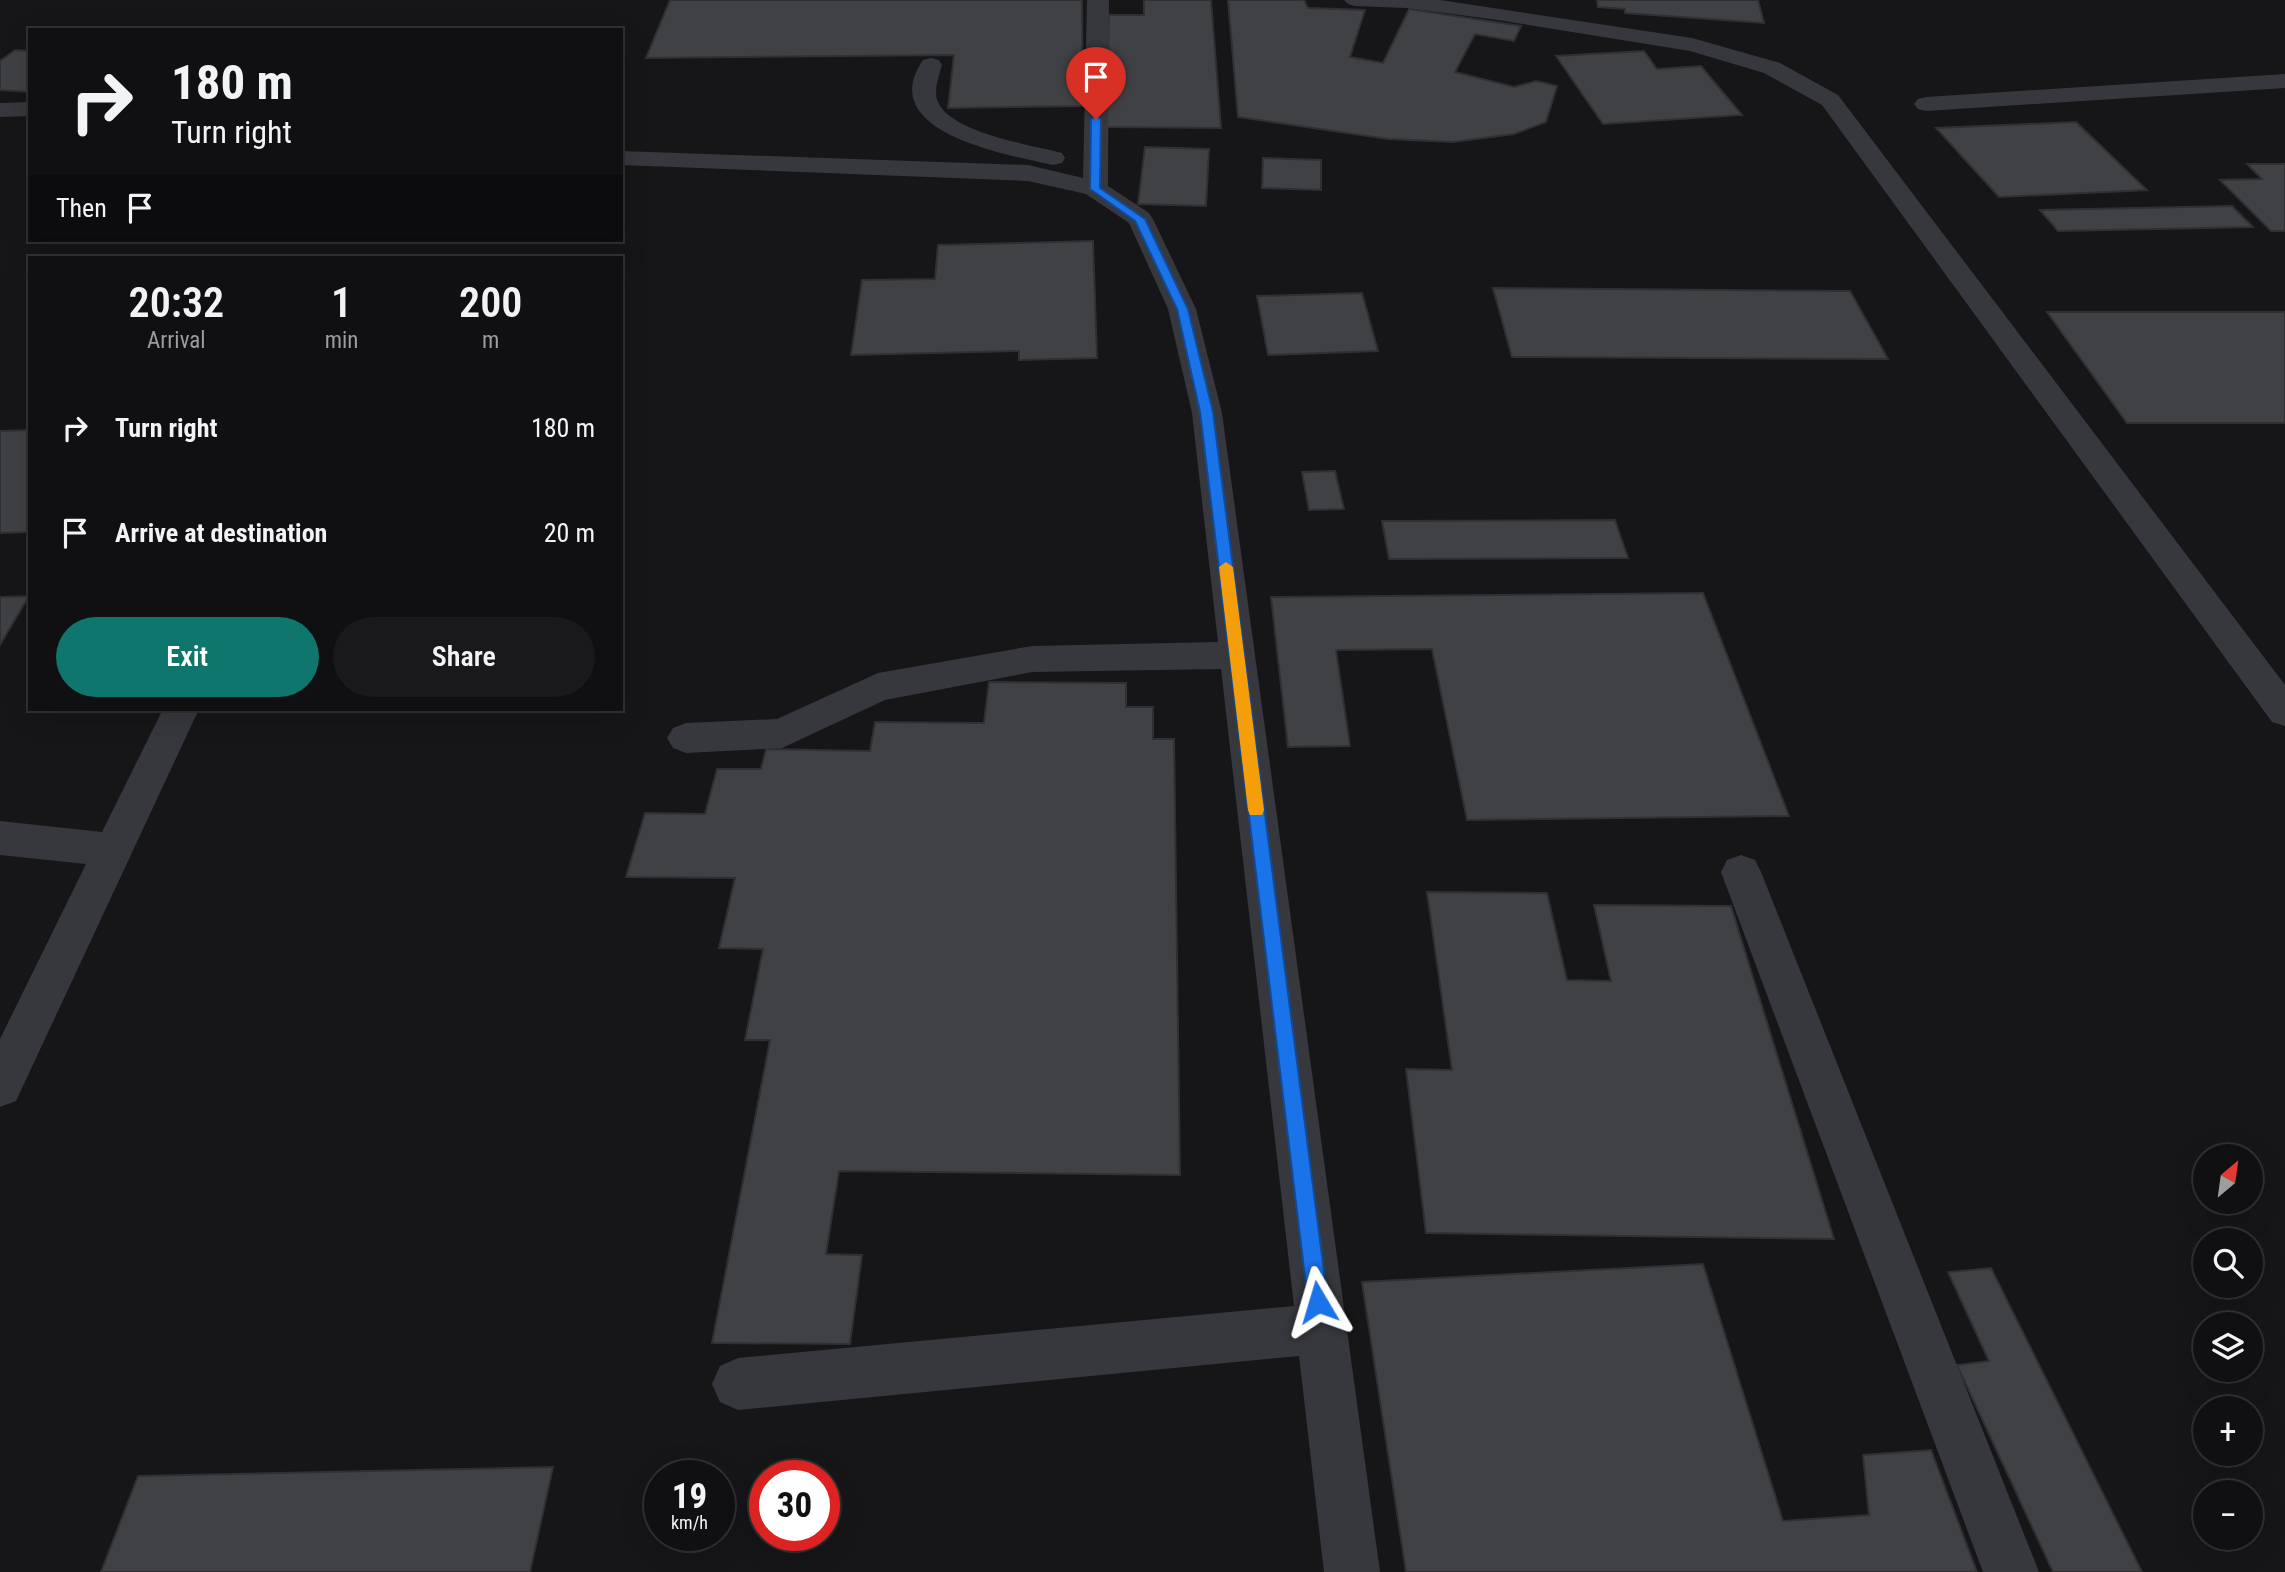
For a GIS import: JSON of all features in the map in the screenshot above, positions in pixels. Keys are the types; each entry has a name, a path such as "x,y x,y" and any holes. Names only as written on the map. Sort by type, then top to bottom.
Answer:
{"street":[{"path":"1095,179 1098,0"},
{"path":"1355,0 1571,12 1772,68 1830,100 2285,712"},
{"path":"931,65 925,85 925,100 933,116 975,138 1095,179 1140,219 1182,309 1207,412 1352,1572"},
{"path":"1926,104 2285,81"},
{"path":"0,110 28,109"},
{"path":"623,158 1028,173 1095,179"},
{"path":"686,738 782,733 878,687 1032,659 1237,655"},
{"path":"0,1086 180,711"},
{"path":"0,838 113,850"},
{"path":"1741,872 2011,1572"},
{"path":"738,1384 1321,1329"}],"building":[{"path":"670,0 1082,0 1083,106 948,108 954,55 646,58"},
{"path":"1144,0 1211,0 1221,128 1106,127 1109,15 1144,15"},
{"path":"1228,0 1304,0 1308,8 1365,10 1350,57 1383,63 1409,9 1521,26 1514,41 1475,34 1455,72 1514,87 1536,81 1557,86 1546,122 1514,134 1453,142 1388,139 1238,117"},
{"path":"1597,0 1758,0 1764,23 1625,13 1625,9 1598,7"},
{"path":"15,50 28,51 28,92 0,90 0,61"},
{"path":"1644,51 1657,69 1701,66 1742,115 1603,124 1556,56"},
{"path":"2076,122 2147,190 1999,197 1936,128"},
{"path":"1145,147 1209,149 1206,206 1138,204"},
{"path":"1263,158 1321,160 1321,190 1262,188"},
{"path":"2247,164 2285,164 2285,231 2271,231 2220,180 2262,179"},
{"path":"2232,206 2253,227 2058,231 2040,210"},
{"path":"1093,241 1097,358 1019,360 1019,351 851,355 862,280 935,279 938,245"},
{"path":"1493,288 1850,291 1888,359 1512,357"},
{"path":"1362,293 1378,351 1268,355 1257,296"},
{"path":"2047,312 2285,312 2285,423 2127,423"},
{"path":"28,430 28,532 0,533 0,431"},
{"path":"1335,471 1344,509 1309,510 1302,472"},
{"path":"1615,520 1628,558 1389,559 1382,521"},
{"path":"1703,593 1789,816 1467,820 1432,649 1336,650 1350,746 1288,747 1271,597"},
{"path":"28,596 0,645 0,597"},
{"path":"989,682 1126,683 1126,707 1153,707 1153,739 1174,739 1180,1175 839,1171 826,1254 862,1255 850,1344 712,1343 770,1040 745,1040 763,949 719,948 735,878 626,877 645,813 705,814 717,769 761,769 766,749 870,751 875,722 984,723"},
{"path":"1427,892 1547,893 1567,980 1611,981 1594,905 1731,906 1834,1239 1426,1233 1406,1069 1452,1070"},
{"path":"1703,1264 1783,1521 1869,1515 1863,1455 1931,1450 1977,1572 1406,1572 1362,1282"},
{"path":"1991,1268 2142,1572 2053,1572 1957,1365 1989,1361 1948,1272"},
{"path":"553,1467 530,1572 101,1572 138,1476"}],"slow traffic":[{"path":"1226,567 1256,810"}],"route":[{"path":"1096,119 1095,189 1140,219 1182,309 1207,412 1318,1302"}]}
